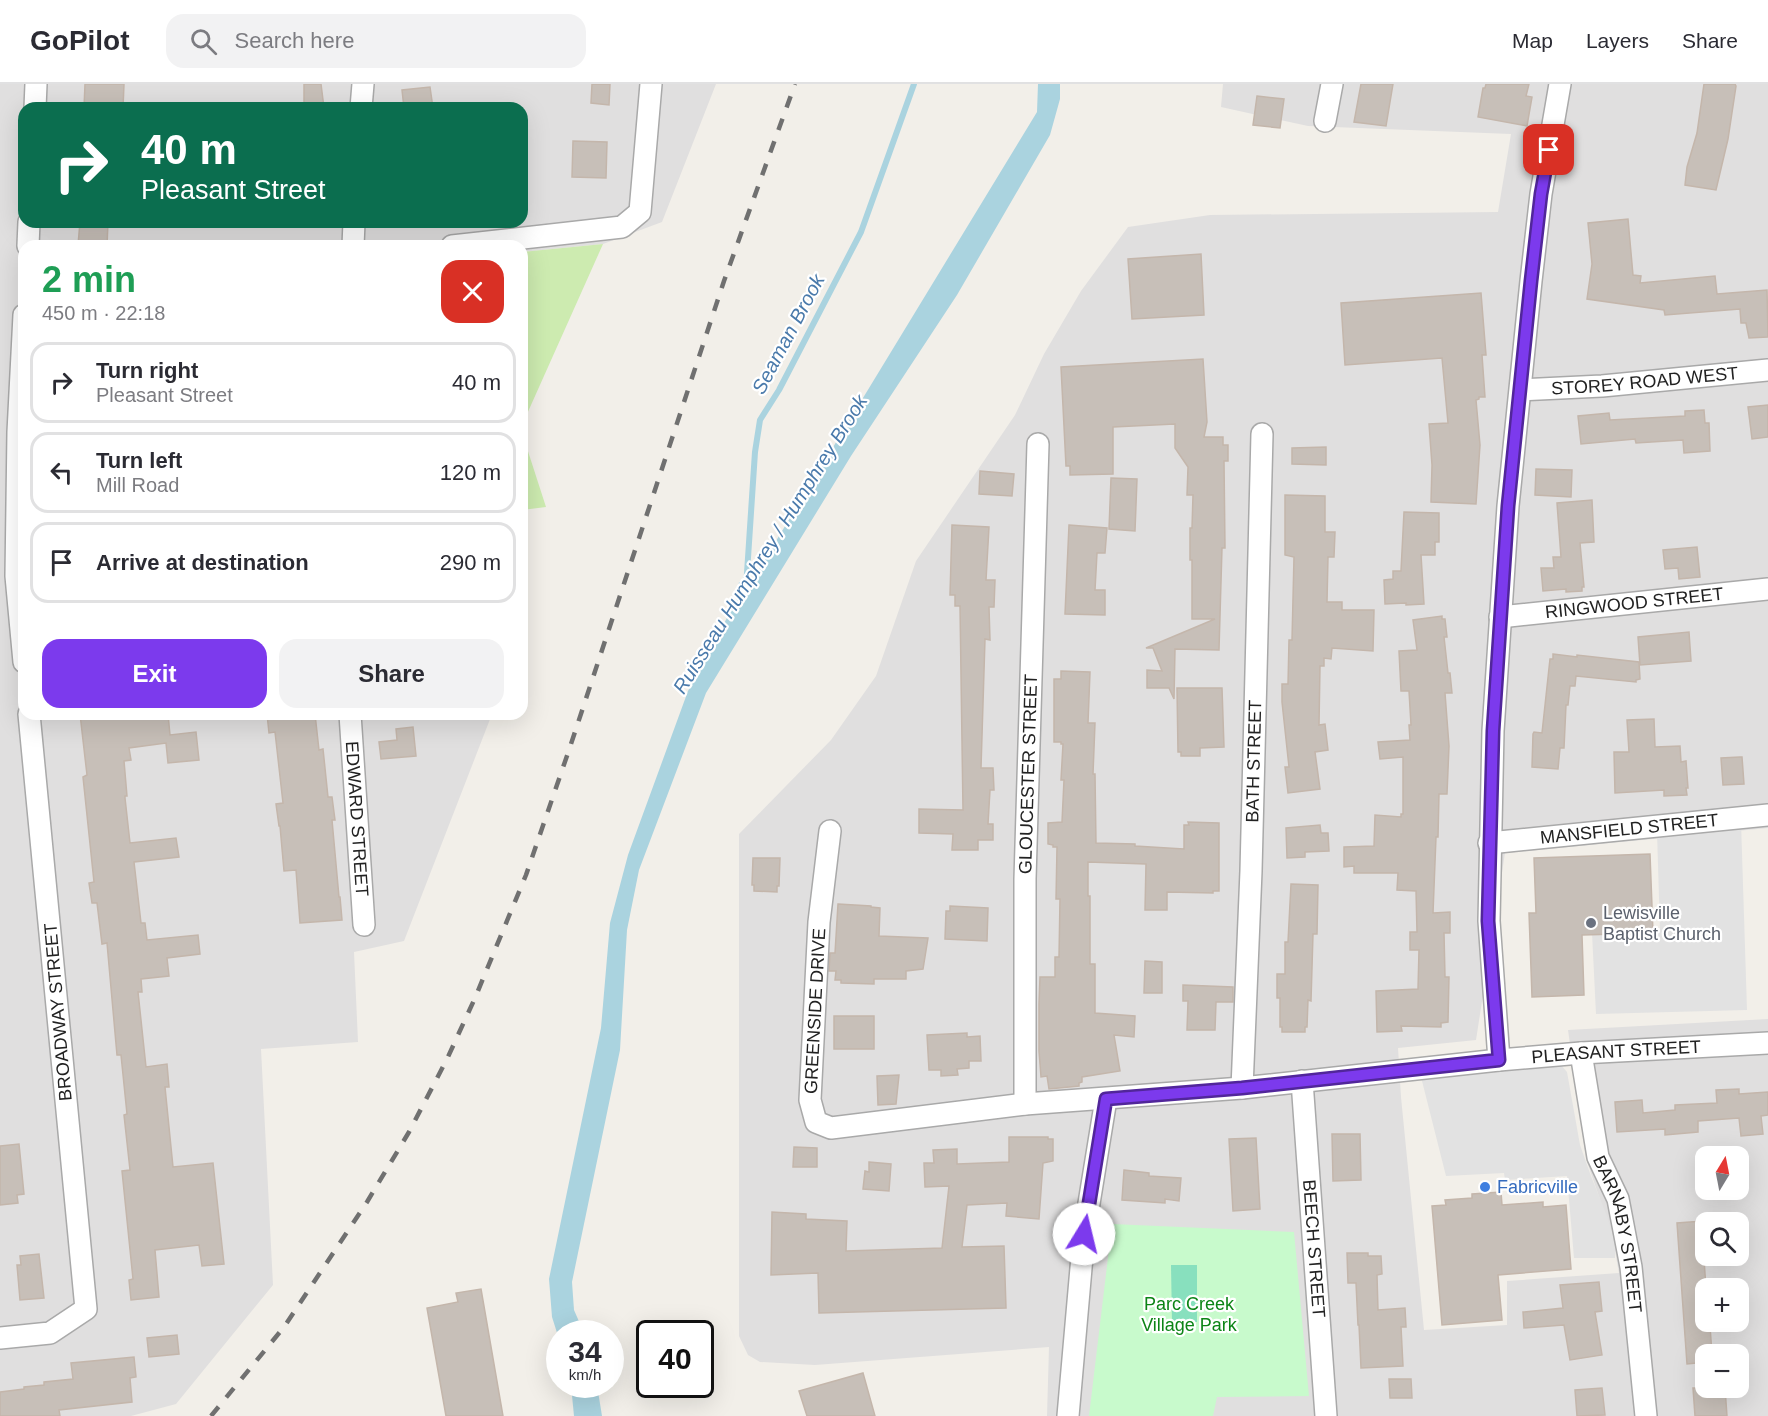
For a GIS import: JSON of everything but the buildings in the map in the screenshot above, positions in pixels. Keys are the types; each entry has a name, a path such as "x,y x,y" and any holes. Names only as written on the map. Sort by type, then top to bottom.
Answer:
{"street":[{"path":"35,102 36,84"},
{"path":"362,102 363,84"},
{"path":"506,240 622,227 640,212 651,84"},
{"path":"1325,122 1332,84"},
{"path":"1499,1060 1488,921 1493,731 1500,617 1508,506 1531,281 1541,194 1560,84"},
{"name":"STOREY ROAD WEST","path":"1521,390 1602,386 1768,370"},
{"path":"18,385 14,432 18,598"},
{"name":"BATH STREET","path":"1242,1088 1251,871 1262,434"},
{"name":"GLOUCESTER STREET","path":"1025,1104 1025,879 1038,444"},
{"name":"RINGWOOD STREET","path":"1500,617 1768,590"},
{"name":"BROADWAY STREET","path":"0,1338 50,1333 86,1310 30,720"},
{"name":"EDWARD STREET","path":"350,720 364,925"},
{"name":"MANSFIELD STREET","path":"1489,843 1768,815"},
{"name":"GREENSIDE DRIVE","path":"830,831 819,922 810,1100 816,1122 831,1128 1025,1104"},
{"name":"PLEASANT STREET","path":"1025,1104 1242,1088 1581,1053 1768,1042"},
{"name":"BARNABY STREET","path":"1581,1053 1598,1157 1618,1199 1631,1267 1646,1416"},
{"name":"BEECH STREET","path":"1302,1081 1326,1416"},
{"path":"1068,1416 1084,1234 1106,1099"}],"shaded area":[{"path":"0,84 716,84 662,222 603,244 528,251 528,240 18,240 18,720 490,720 404,941 354,952 358,1042 261,1049 273,1285 176,1404 131,1416 0,1416"},
{"path":"1223,84 1768,84 1768,828 1505,853 1476,1040 1398,1048 1424,1330 1507,1325 1507,1281 1619,1273 1612,1234 1586,1159 1568,1030 1768,1019 1768,1416 1047,1416 1049,1347 815,1365 760,1362 748,1355 739,1336 739,834 831,740 876,676 916,561 1015,415 1044,354 1081,291 1128,227 1210,215 1498,212 1511,134 1308,126 1221,107"},
{"path":"1741,822 1747,1010 1596,1014 1592,933 1660,931 1657,832"},
{"path":"1560,1064 1567,1072 1580,1145 1607,1216 1615,1244 1615,1258 1574,1258 1567,1176 1505,1180 1504,1173 1446,1176 1421,1077"}],"green space":[{"path":"603,244 528,412 528,251"},
{"path":"528,451 546,507 528,509"},
{"name":"Parc Creek Village Park","path":"1112,1224 1294,1232 1309,1396 1217,1397 1213,1416 1089,1416"},
{"path":"1171,1265 1197,1265 1197,1322 1172,1322"}],"water":[{"path":"1038,84 1060,84 1060,99 1050,135 957,295 851,456 706,693 639,870 627,930 620,1050 572,1282 574,1310 578,1320 553,1320 549,1279 601,1028 610,923 628,855 688,691 737,599 739,582 751,582 1037,112"},
{"path":"572,1398 599,1398 602,1416 574,1416"}],"waterway":[{"name":"Seaman Brook","path":"746,588 755,452 760,420 779,390 861,232 914,84"}],"railway":[{"path":"211,1416 284,1327 367,1202 409,1132 447,1059 475,998 526,875 724,281 795,84"}],"place":[{"name":"Lewisville Baptist Church","path":"1591,923"},
{"name":"Fabricville","path":"1485,1187"}],"route":[{"path":"1084,1234 1106,1099 1242,1088 1499,1060 1488,921 1493,731 1508,506 1541,194 1549,150"}],"water label":[{"name":"Ruisseau Humphrey / Humphrey Brook","path":"770,544"}]}
